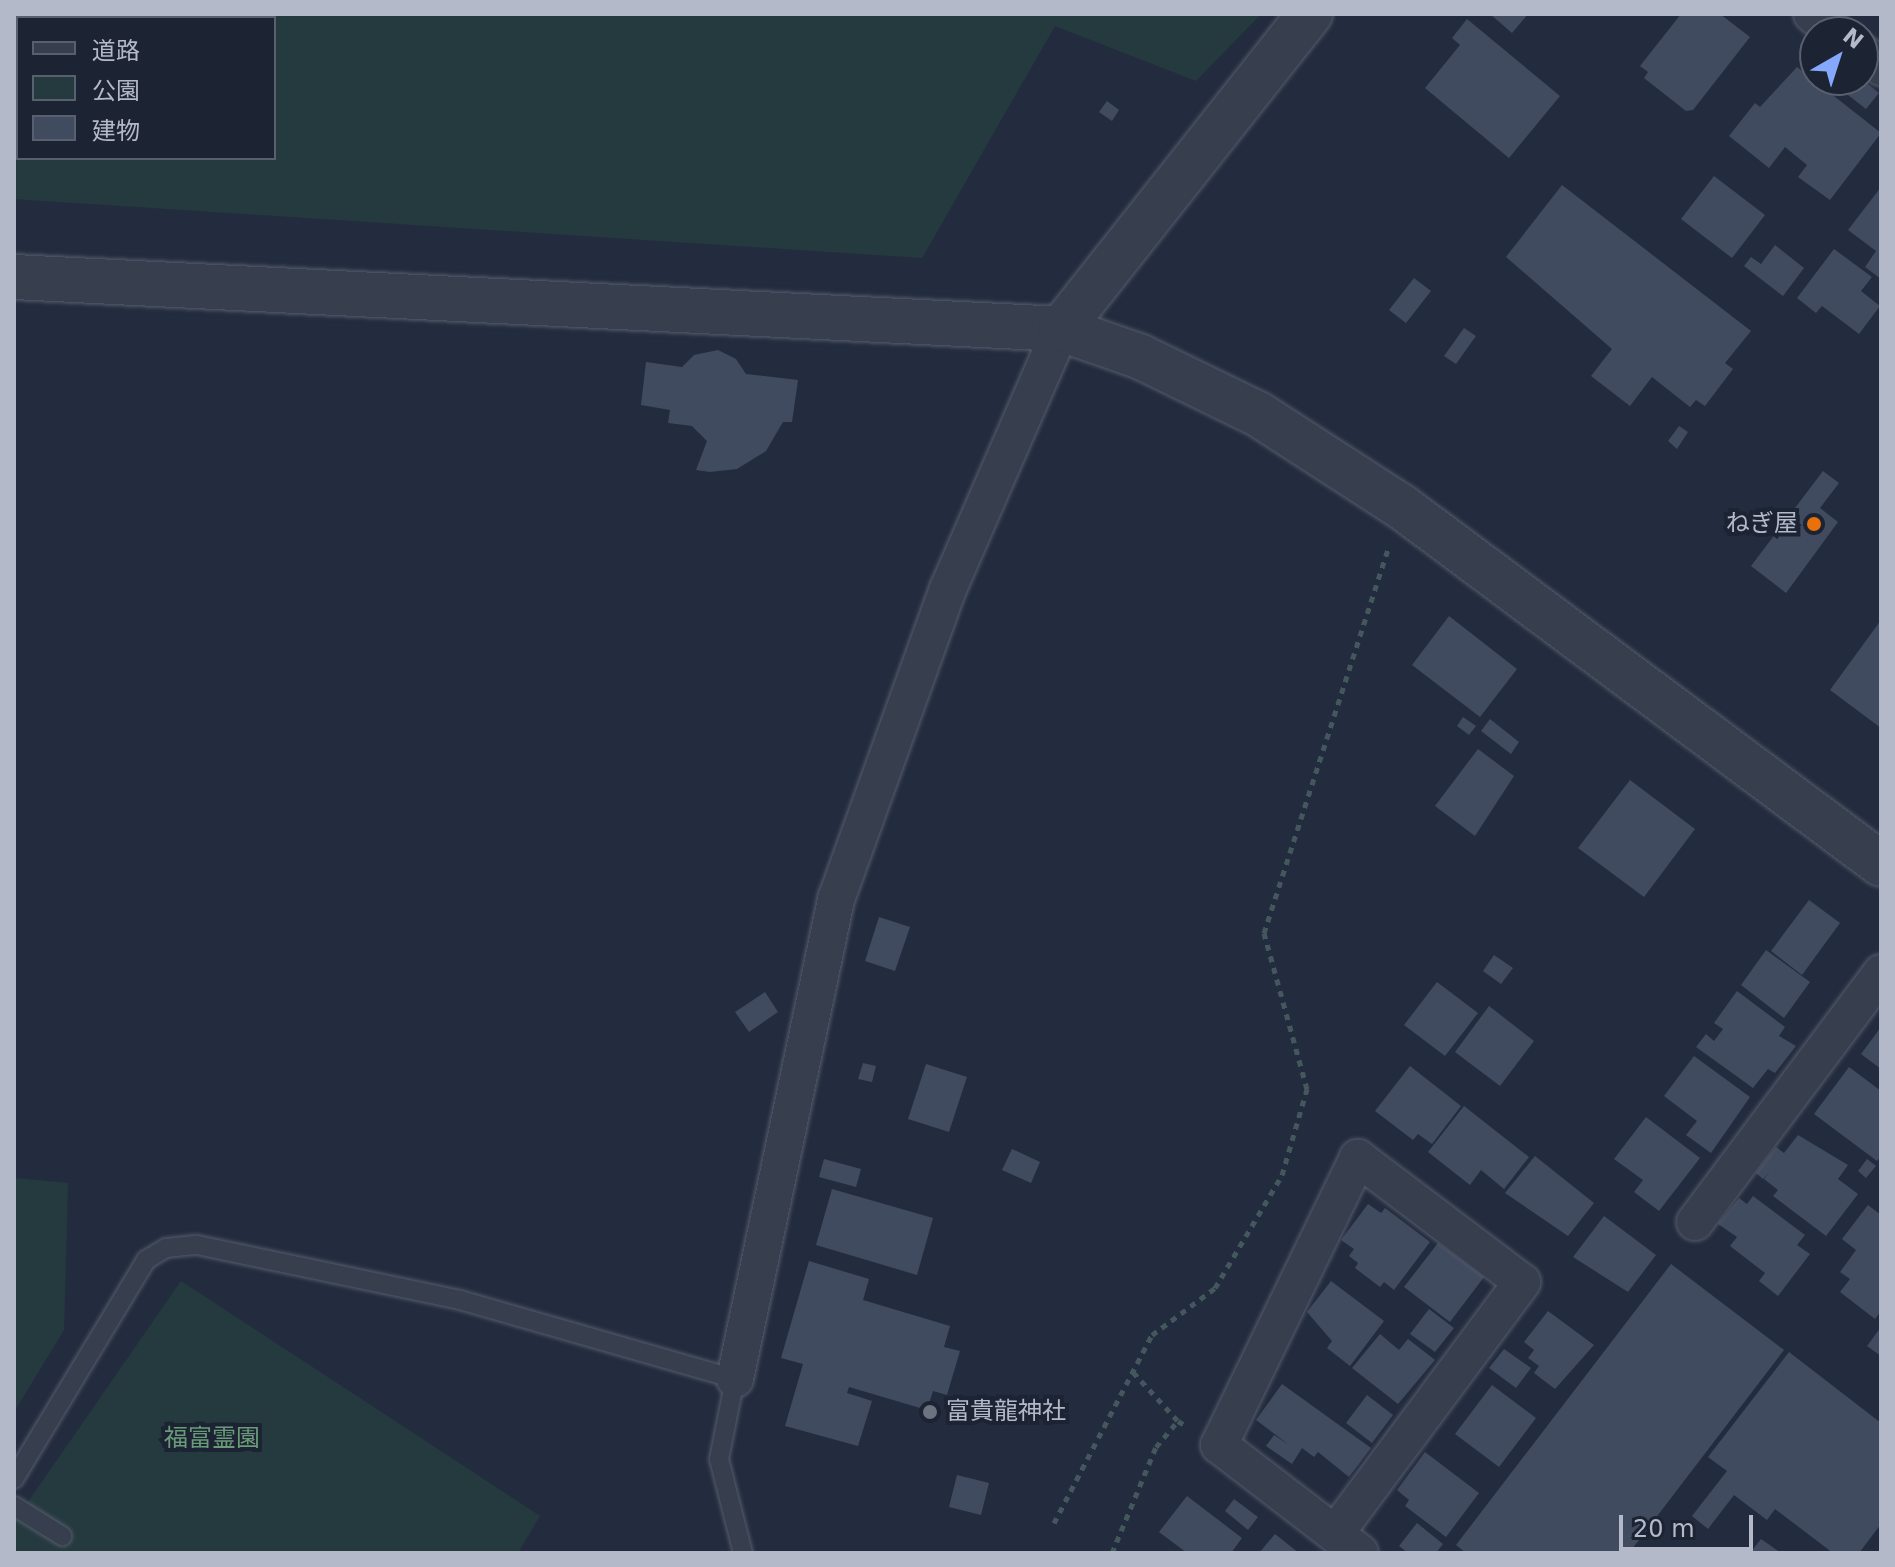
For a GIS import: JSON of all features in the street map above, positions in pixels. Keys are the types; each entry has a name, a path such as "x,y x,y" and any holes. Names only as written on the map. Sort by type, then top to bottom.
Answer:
{"street":[{"path":"735,1379 837,897 948,589 1061,329 1310,14"},
{"path":"14,277 1061,329 1141,357 1258,414 1402,507 1881,864"},
{"path":"1695,1222 1881,973"},
{"path":"1358,1158 1522,1282 1348,1544 1219,1445 1358,1158"}],"lane":[{"path":"14,1479 146,1260 166,1248 197,1245 460,1300 735,1379 719,1459 743,1553"},
{"path":"14,1506 62,1536"}],"path":[{"path":"1054,1523 1152,1335 1215,1288 1282,1175 1307,1089 1264,933 1402,507"},
{"path":"1133,1372 1178,1421 1219,1445"},
{"path":"1112,1553 1156,1447 1178,1421"}],"green space":[{"path":"14,14 1261,14 1196,81 1055,26 922,258 14,199"},
{"path":"14,1178 68,1183 64,1330 14,1412"},
{"name":"福富霊園","path":"181,1281 540,1516 518,1553 14,1553 14,1522"}],"building":[{"path":"1490,14 1528,14 1512,33"},
{"path":"1681,14 1720,14 1750,37 1693,110 1686,111 1644,78 1648,72 1640,66"},
{"path":"1467,19 1560,96 1509,158 1425,88 1460,45 1452,38"},
{"path":"1797,67 1799,96 1834,96 1881,133 1830,200 1798,177 1807,165 1785,147 1769,168 1729,136 1755,103 1760,107"},
{"path":"1849,96 1877,96 1866,109"},
{"path":"1107,101 1119,110 1112,121 1099,112"},
{"path":"1714,176 1765,215 1732,258 1681,219"},
{"path":"1562,185 1751,331 1725,363 1733,369 1705,406 1696,400 1690,407 1652,377 1630,406 1591,376 1612,349 1506,257"},
{"path":"1881,187 1881,279 1865,267 1876,251 1848,230"},
{"path":"1775,245 1804,268 1783,296 1744,266 1751,257 1761,264"},
{"path":"1834,249 1872,277 1861,291 1880,306 1859,334 1822,306 1816,313 1797,298"},
{"path":"1414,278 1431,291 1406,323 1389,310"},
{"path":"1464,328 1476,336 1456,364 1444,356"},
{"path":"718,350 736,359 746,374 798,380 792,422 783,422 766,451 737,469 710,472 696,470 707,441 692,426 668,423 670,410 641,405 646,362 682,367 694,355"},
{"path":"1679,426 1688,432 1677,449 1668,441"},
{"path":"1823,471 1839,483 1820,508 1838,522 1786,593 1751,566"},
{"path":"1449,616 1517,669 1480,717 1412,665"},
{"path":"1881,620 1881,728 1830,690"},
{"path":"1463,717 1476,726 1469,735 1457,726"},
{"path":"1490,719 1519,742 1511,754 1481,731"},
{"path":"1478,749 1514,776 1475,836 1435,806"},
{"path":"1630,780 1695,829 1644,897 1578,848"},
{"path":"1809,900 1840,923 1802,975 1771,951"},
{"path":"879,917 910,927 895,971 865,961"},
{"path":"1766,950 1810,982 1784,1018 1741,985"},
{"path":"1494,955 1513,968 1501,984 1483,971"},
{"path":"1437,982 1478,1013 1445,1056 1404,1025"},
{"path":"1737,991 1785,1027 1779,1036 1796,1046 1775,1073 1768,1069 1753,1088 1696,1047 1706,1034 1714,1041 1723,1029 1714,1023"},
{"path":"765,992 778,1012 749,1032 735,1012"},
{"path":"1489,1006 1534,1041 1500,1086 1455,1052"},
{"path":"1881,1027 1881,1069 1861,1054"},
{"path":"1694,1056 1750,1097 1711,1153 1686,1135 1697,1121 1664,1096"},
{"path":"863,1063 876,1066 872,1082 858,1079"},
{"path":"926,1064 967,1077 949,1132 908,1119"},
{"path":"1410,1066 1461,1106 1432,1144 1418,1134 1413,1140 1375,1111"},
{"path":"1849,1067 1881,1091 1881,1156 1877,1161 1814,1114"},
{"path":"1464,1106 1529,1157 1504,1189 1481,1170 1470,1185 1428,1152"},
{"path":"1646,1117 1700,1158 1659,1211 1634,1192 1643,1180 1614,1159"},
{"path":"1798,1135 1848,1165 1838,1179 1858,1194 1826,1236 1773,1196 1778,1190 1764,1179 1770,1172 1763,1179 1756,1173 1776,1147 1784,1153"},
{"path":"1012,1149 1040,1162 1031,1183 1002,1170"},
{"path":"1535,1156 1594,1203 1568,1236 1505,1193"},
{"path":"824,1159 861,1169 856,1187 819,1177"},
{"path":"1867,1159 1876,1166 1866,1178 1858,1171"},
{"path":"832,1189 933,1218 917,1275 816,1245"},
{"path":"1753,1196 1805,1235 1797,1245 1810,1254 1778,1296 1759,1281 1765,1273 1730,1246 1737,1237 1718,1224 1739,1198 1747,1204"},
{"path":"1368,1204 1381,1213 1385,1208 1430,1242 1394,1290 1384,1282 1380,1287 1355,1268 1358,1263 1349,1256 1354,1249 1341,1240"},
{"path":"1868,1205 1881,1215 1881,1311 1875,1319 1840,1292 1850,1279 1840,1272 1856,1250 1842,1239"},
{"path":"1604,1216 1656,1255 1628,1292 1573,1257"},
{"path":"1438,1243 1484,1277 1450,1322 1404,1287"},
{"path":"809,1261 869,1279 863,1300 950,1326 944,1347 960,1351 947,1395 933,1391 927,1410 849,1387 847,1393 872,1401 858,1446 785,1426 803,1364 781,1358"},
{"path":"1671,1264 1784,1350 1629,1553 1466,1553 1456,1545"},
{"path":"1331,1281 1384,1321 1350,1366 1327,1348 1332,1341 1307,1312"},
{"path":"1429,1309 1454,1328 1435,1352 1410,1334"},
{"path":"1548,1311 1594,1345 1555,1389 1534,1373 1539,1366 1528,1358 1534,1350 1524,1342"},
{"path":"1881,1327 1881,1356 1867,1346"},
{"path":"1380,1334 1399,1350 1408,1339 1435,1360 1398,1404 1352,1368"},
{"path":"1504,1349 1531,1368 1516,1388 1489,1368"},
{"path":"1789,1352 1881,1423 1881,1524 1859,1553 1833,1553 1775,1509 1767,1520 1734,1495 1708,1529 1692,1516 1727,1471 1708,1457"},
{"path":"1282,1384 1371,1448 1349,1477 1318,1452 1314,1457 1302,1448 1292,1464 1266,1446 1274,1435 1289,1445 1256,1420"},
{"path":"1492,1385 1536,1418 1499,1467 1455,1434"},
{"path":"1367,1395 1393,1415 1372,1443 1346,1423"},
{"path":"1425,1452 1479,1493 1446,1537 1405,1506 1409,1500 1397,1490"},
{"path":"957,1475 989,1483 981,1515 949,1507"},
{"path":"1187,1496 1242,1538 1231,1553 1187,1553 1159,1532"},
{"path":"1234,1499 1258,1517 1248,1530 1225,1511"},
{"path":"1417,1523 1443,1544 1436,1553 1408,1553 1399,1546"},
{"path":"1275,1534 1299,1553 1259,1553"},
{"path":"1761,1539 1781,1553 1750,1553"}],"place":[{"name":"ねぎ屋","path":"1814,524"},
{"name":"富貴龍神社","path":"930,1412"}]}
